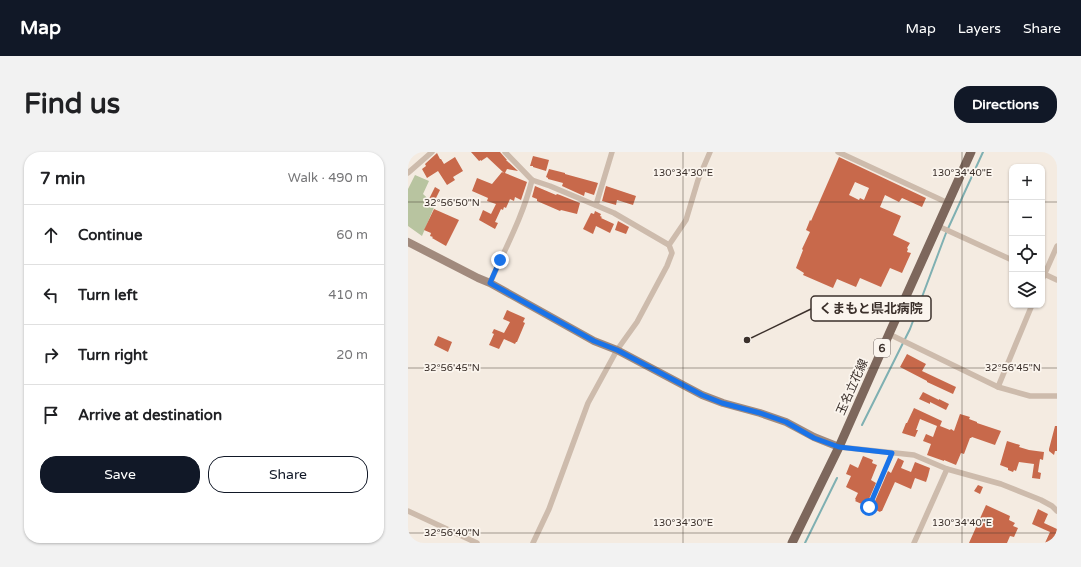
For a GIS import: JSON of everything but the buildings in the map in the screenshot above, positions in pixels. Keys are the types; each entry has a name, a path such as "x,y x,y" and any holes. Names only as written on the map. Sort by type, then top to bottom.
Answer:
{"main road":[{"name":"玉名立花線","path":"792,543 839,447 888,334 971,152"}],"street":[{"path":"408,173 432,152"},
{"path":"505,152 532,180 614,213 669,245 672,253 667,266 637,322 617,350 588,403 534,543"},
{"path":"596,206 612,152"},
{"path":"669,245 686,220 698,180 710,152"},
{"path":"839,152 948,202"},
{"path":"490,283 529,193 532,180"},
{"path":"938,226 1009,259"},
{"path":"408,242 490,283 594,341 617,350 702,395 722,403 760,413 786,422 814,438 839,447 914,455 947,469 1001,484 1041,500 1052,506 1057,511"},
{"path":"1045,272 1057,246"},
{"path":"1045,277 1057,280"},
{"path":"998,387 1031,308"},
{"path":"888,334 998,387 1030,396 1057,396"},
{"path":"914,543 947,469"},
{"path":"408,511 477,543"}],"lane":[{"path":"869,507 892,453"}],"green space":[{"path":"415,175 429,181 423,194 435,205 422,236 408,226 408,189"}],"waterway":[{"path":"862,425 910,329 946,233 983,152"},
{"path":"805,543 837,478"}],"place":[{"name":"くまもと県北病院","path":"747,340"}],"route":[{"path":"500,260 490,283 594,341 617,350 702,395 722,403 760,413 786,422 814,438 839,447 892,453 869,507"}]}
